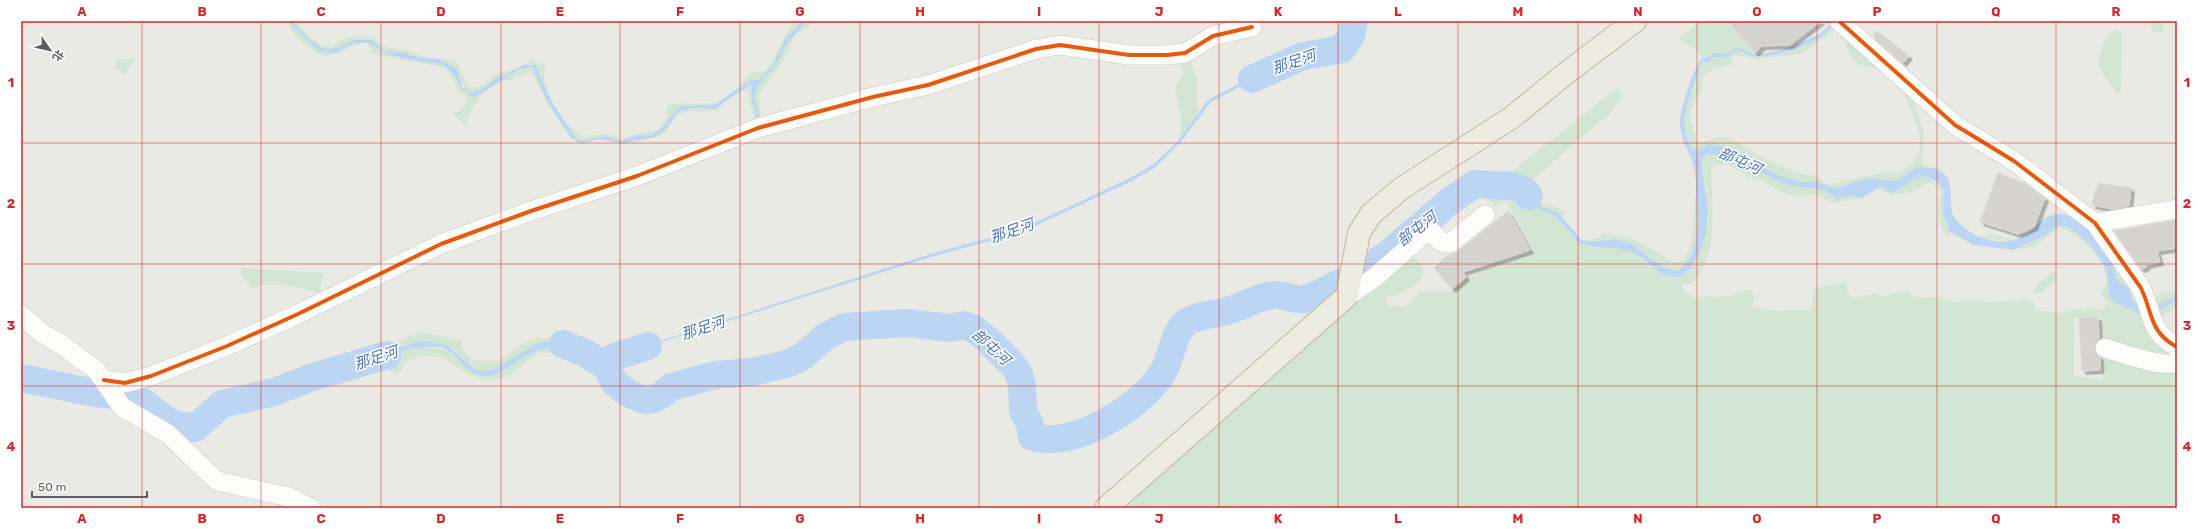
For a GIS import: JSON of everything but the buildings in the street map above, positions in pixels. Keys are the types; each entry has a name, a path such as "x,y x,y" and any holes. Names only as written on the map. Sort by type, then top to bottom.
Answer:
{"highway":[{"path":"1106,508 1347,296 1359,233 1371,214 1402,188 1511,118 1569,70 1635,21"}],"street":[{"path":"1839,21 1959,128 2014,161 2095,223 2135,279 2146,298 2150,318 2160,334 2177,347"},
{"path":"107,384 125,384 151,376 227,346 298,314 441,244 530,211 637,176 758,128 873,97 928,85 1036,48 1060,46 1129,55 1167,55 1185,53 1212,36 1252,27"},
{"path":"2095,223 2177,209"},
{"path":"1347,296 1374,278 1424,234 1432,233 1441,242 1450,243 1485,215"},
{"path":"21,315 42,333 75,354 107,384 122,407 168,434 217,481 289,497 311,508"},
{"path":"2104,348 2157,362 2173,364 2177,362"}],"green space":[{"path":"292,21 296,21 311,38 325,46 331,47 343,39 350,37 371,37 388,48 405,50 430,58 420,58 405,53 389,52 367,40 353,40 335,49 322,48 309,39"},
{"path":"795,21 802,21 784,41 774,64 767,73 760,80 750,80 730,96 750,73 763,72 766,69"},
{"path":"807,21 816,21 794,36 783,60 759,95 761,123 754,96 759,85 778,62 787,43"},
{"path":"1700,21 1726,21 1754,53 1739,48 1726,54 1711,54 1708,58 1702,58 1695,49 1679,38"},
{"path":"2149,21 2161,21 2165,32 2153,32"},
{"path":"1835,22 1942,117 1982,146 1975,147 1949,130 1914,99 1914,104 1924,131 1922,164 1938,169 1945,175 1937,170 1924,167 1918,168 1895,181 1871,178 1838,187 1826,185 1886,172 1896,174 1913,163 1917,157 1920,142 1918,128 1902,85 1887,72 1859,65 1850,55 1843,38 1835,29 1802,54 1757,59 1734,55 1732,57 1732,65 1716,68 1702,77 1702,90 1694,101 1690,115 1696,141 1704,142 1719,137 1728,138 1782,167 1818,176 1823,182 1789,180 1721,146 1708,144 1697,151 1691,148 1687,138 1684,122 1697,72 1703,61 1708,63 1714,57 1727,57 1737,51 1757,56 1767,56 1789,51 1812,42 1822,36"},
{"path":"289,23 318,50 331,53 353,43 361,43 338,53 323,56 308,47 298,38"},
{"path":"2115,30 2122,33 2121,93 2115,94 2115,90 2100,69 2099,59 2104,41 2111,32"},
{"path":"368,43 390,55 422,62 441,63 454,75 459,87 467,94 483,92 499,80 526,68 532,67 548,103 530,72 512,80 503,81 484,93 471,110 466,123 472,131 451,113 457,113 468,101 468,98 458,91 449,71 443,67 373,54"},
{"path":"1070,49 1154,59 1188,56 1197,78 1197,102 1199,111 1178,141 1181,131 1181,118 1175,88 1184,73 1180,63 1157,64 1089,59 1076,54 1056,51 995,68 997,64 1018,57 1039,51"},
{"path":"137,58 123,74 115,67 116,60"},
{"path":"439,59 455,62 461,69 464,79 471,88 483,85 494,74 522,67 494,78 479,91 471,93 464,86 460,75 454,67"},
{"path":"533,60 546,66 544,77 550,95 537,69 532,64 524,65"},
{"path":"748,85 752,87 752,101 759,124 755,122 749,102 749,93 747,90 739,94 724,106 716,110 690,111 682,113 674,119 665,132 655,137 668,127 678,111 682,109 708,110 717,108 727,103"},
{"path":"1617,88 1623,96 1610,113 1527,185 1536,199 1544,204 1558,207 1563,210 1565,213 1564,219 1557,212 1535,204 1524,188 1510,183 1497,183"},
{"path":"726,99 712,106 680,106 663,127 652,135 633,136 621,141 605,136 581,141 575,137 565,122 582,136 606,134 623,138 636,134 653,132 661,127 668,116 667,109 669,104 714,103"},
{"path":"1711,153 1731,158 1788,185 1824,190 1834,198 1842,199 1851,196 1862,198 1834,203 1826,201 1821,195 1797,196 1786,194 1759,179 1747,178 1736,168 1720,165 1711,168 1713,212 1707,260 1701,272 1693,282 1682,286 1685,292 1696,298 1709,296 1727,297 1745,290 1751,290 1755,297 1752,305 1757,308 1772,310 1812,310 1814,288 1847,281 1847,292 1855,298 1874,293 1883,296 1907,290 1914,296 1923,298 1940,297 1957,303 1970,299 1985,302 2018,301 2024,297 2034,303 2036,310 2063,313 2070,309 2085,310 2089,307 2103,310 2108,302 2100,293 2105,285 2106,276 2102,265 2095,254 2077,236 2067,230 2059,228 2033,247 2013,250 2046,235 2054,227 2071,228 2089,243 2099,255 2108,279 2109,297 2112,301 2142,315 2177,359 2104,345 2102,317 2074,317 2074,376 2102,380 2103,351 2177,364 2177,508 1125,508 1176,459 1255,392 1295,354 1411,254 1422,265 1423,273 1420,281 1397,296 1388,296 1386,300 1390,308 1393,305 1401,307 1408,305 1420,291 1452,291 1468,278 1534,251 1506,201 1495,208 1483,194 1492,187 1519,189 1527,194 1529,202 1535,208 1557,217 1577,241 1583,245 1624,249 1637,255 1655,270 1667,276 1691,268 1701,250 1708,220 1707,190 1701,160 1704,156"},
{"path":"1918,177 1927,177 1944,191 1946,224 1952,235 1950,236 1946,234 1941,224 1939,204 1941,193 1938,188 1929,182 1905,194 1892,194 1879,190 1875,191 1880,187 1888,191 1899,190"},
{"path":"1696,192 1698,224 1695,246 1691,256 1677,271 1662,266 1635,247 1618,240 1584,241 1600,237 1602,233 1632,238 1665,257 1669,261 1679,262 1685,257 1690,248 1694,223"},
{"path":"2065,214 2081,217 2126,272 2137,304 2132,300 2132,293 2115,277 2114,262 2079,222"},
{"path":"1990,233 2012,240 1984,239 1976,236 1986,236"},
{"path":"241,268 324,273 319,294 286,285 268,285 253,288 242,276"},
{"path":"2052,273 2056,273 2057,278 2041,293 2032,292 2040,282"},
{"path":"2177,288 2177,295 2165,302 2153,306 2152,298"},
{"path":"2177,300 2177,308 2161,317 2155,313"},
{"path":"425,332 462,341 461,348 474,361 500,361 525,342 537,338 562,337 593,348 609,359 599,360 588,352 561,342 513,358 492,370 480,371 474,369 451,348 428,341 416,342 348,365 339,360 384,348 409,336"},
{"path":"429,346 446,350 476,375 488,376 539,349 562,349 593,362 578,364 558,353 539,353 526,361 508,377 485,381 465,373 445,358 422,355 405,362 402,369 395,375 389,369 378,373 363,374 353,368 413,347"}],"water":[{"path":"288,21 292,21 309,39 322,48 335,49 353,40 371,40 385,51 405,53 420,58 439,59 457,69 462,87 471,93 480,90 499,76 507,74 524,65 535,65 552,102 575,137 581,141 605,136 621,141 633,136 652,135 663,127 680,106 715,105 750,80 760,80 774,64 784,41 802,21 807,21 787,43 778,62 759,85 754,96 761,123 759,124 752,101 752,87 749,85 715,109 691,108 678,111 668,127 655,137 623,144 599,139 581,144 571,138 548,103 532,67 518,70 473,97 461,89 454,75 441,63 422,62 390,55 368,43 353,43 334,53 318,50"},
{"path":"1832,21 1835,22 1822,36 1801,47 1789,51 1767,56 1757,56 1737,51 1727,57 1714,57 1708,63 1703,61 1697,72 1684,122 1687,138 1691,148 1697,151 1708,144 1721,146 1778,175 1801,182 1818,181 1831,187 1838,187 1871,178 1895,181 1918,167 1931,168 1940,171 1946,176 1949,182 1953,216 1960,224 1977,236 1997,241 2017,239 2030,232 2047,217 2056,214 2064,215 2081,223 2090,230 2105,247 2114,262 2115,277 2129,288 2132,300 2137,304 2142,315 2112,301 2109,293 2108,279 2101,260 2090,245 2071,229 2062,226 2055,227 2046,235 2013,250 1973,245 1949,231 1943,213 1944,191 1930,178 1918,178 1892,193 1880,187 1862,198 1851,196 1837,199 1824,190 1788,185 1722,155 1707,154 1701,160 1708,207 1706,234 1701,250 1691,268 1678,277 1659,272 1641,258 1628,251 1580,244 1557,217 1532,206 1524,192 1514,188 1492,187 1497,183 1510,183 1524,188 1535,204 1557,212 1582,240 1619,240 1638,248 1668,269 1677,271 1691,256 1697,236 1695,174 1692,162 1681,135 1680,122 1682,108 1688,88 1695,70 1702,58 1708,58 1713,53 1726,54 1736,48 1756,54 1786,48 1810,39 1820,33"},
{"path":"1284,61 1287,65 1270,71 1211,102 1180,143 1156,167 1130,182 1020,233 931,257 611,358 616,355 930,254 1019,230 1128,179 1154,164 1178,141 1208,100"},
{"path":"2177,295 2177,300 2155,313 2153,306 2165,302"},
{"path":"428,341 448,346 474,369 480,371 492,370 533,346 543,342 568,343 599,360 589,359 565,350 553,348 543,349 533,352 501,372 486,376 479,375 469,370 447,350 438,347 427,347 400,352 353,368 348,365 416,342"}],"waterway":[{"name":"那足河","path":"1252,79 1303,56 1342,49 1351,36 1354,21"},
{"name":"部屯河","path":"1360,273 1387,255 1450,201 1475,184 1513,186 1525,191 1529,196"},
{"name":"部屯河","path":"606,366 614,382 629,394 645,400 660,396 671,387 715,375 752,372 790,363 803,356 826,336 844,327 907,323 951,328 963,325 974,329 988,340 1013,365 1019,374 1022,385 1023,411 1030,424 1032,437 1049,439 1067,437 1086,431 1105,422 1124,411 1140,398 1163,372 1179,331 1188,321 1201,316 1229,310 1272,295 1305,299 1341,283"},
{"name":"那足河","path":"563,344 585,353 606,366 614,357 648,346"},
{"name":"那足河","path":"21,378 95,393 138,398 172,424 195,428 222,404 274,392 310,378 387,355"}],"cycle path":[{"path":"1839,21 1955,125 2014,161 2095,223 2141,288 2156,328 2161,335 2177,347"},
{"path":"104,380 125,383 151,376 227,346 298,314 441,244 531,211 637,176 758,128 873,97 928,85 1036,49 1060,45 1129,55 1167,55 1185,53 1213,36 1252,27"}]}
